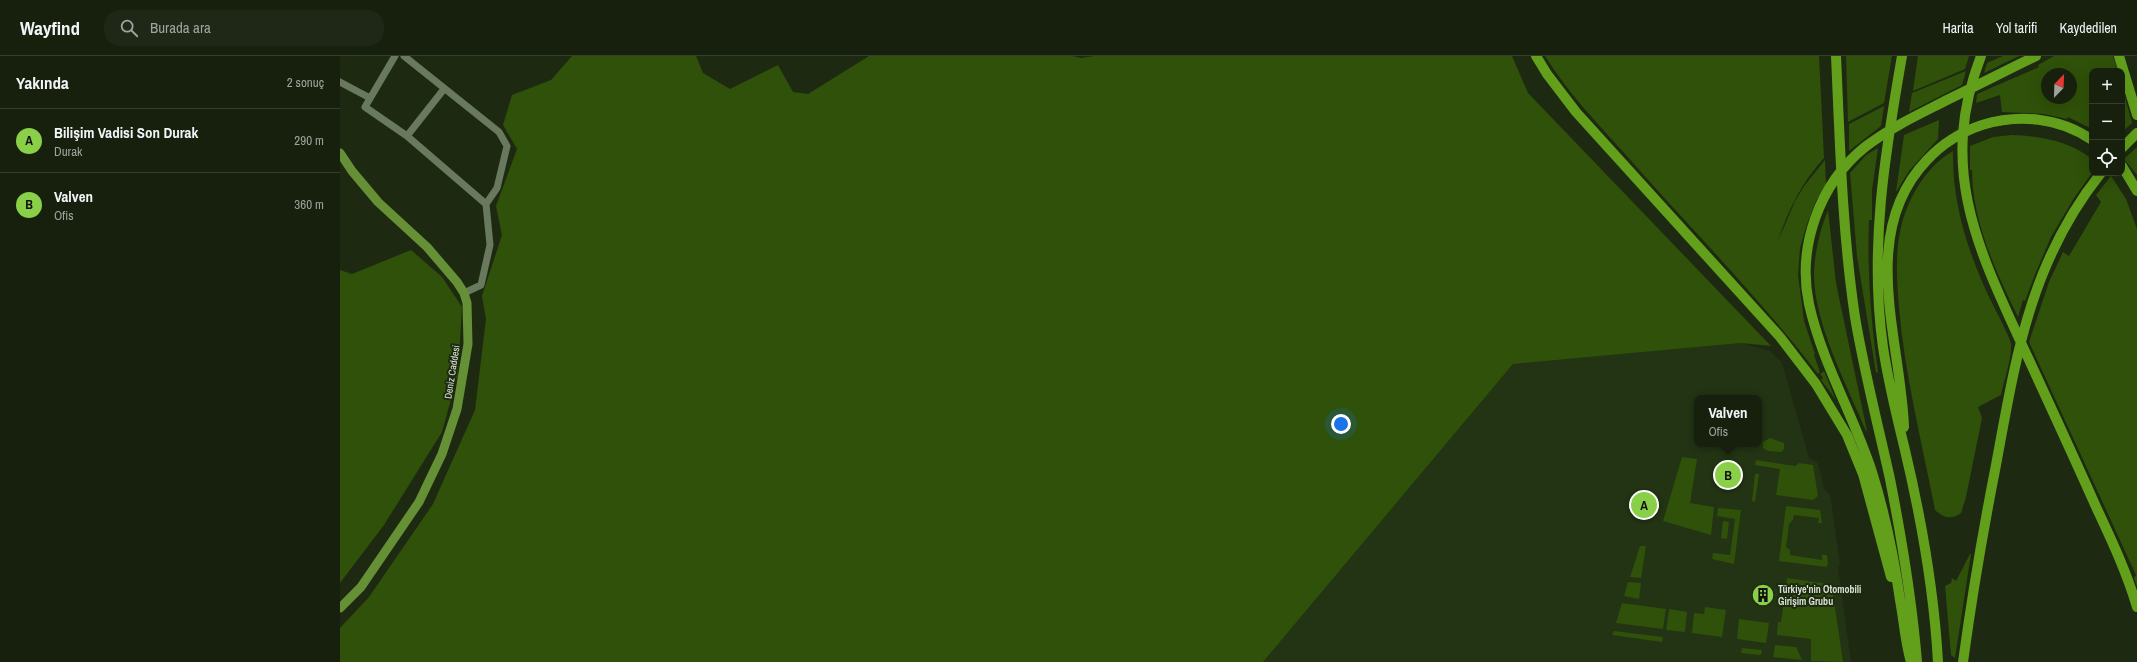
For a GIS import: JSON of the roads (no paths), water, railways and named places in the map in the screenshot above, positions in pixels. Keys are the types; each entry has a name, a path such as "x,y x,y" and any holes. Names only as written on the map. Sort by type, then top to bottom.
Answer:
{"highway":[{"path":"1536,56 1547,74 1576,112 1768,323 1813,378 1847,436 1863,474 1877,519 1888,569 1901,601"},
{"path":"1836,56 1843,212 1856,318 1901,537 1907,574 1917,662"},
{"path":"1902,56 1881,192 1877,254 1880,322 1892,397 1904,445 1925,552 1938,662"},
{"path":"1981,56 1967,104 1962,160 1967,206 1982,257 2109,534 2137,607"},
{"path":"1911,662 1904,631 1901,601 1887,526 1872,472 1822,345 1809,303 1806,267 1810,236 1820,205 1838,173 1865,147 1899,124 2036,56"},
{"path":"2119,56 2137,115"},
{"path":"1904,445 1900,389 1888,296 1888,260 1895,212 1912,179 1931,156 1954,138 1974,128 2004,120 2030,119 2051,121 2069,127 2089,138"},
{"path":"2125,145 2137,133"},
{"path":"2125,171 2137,191"},
{"path":"1963,662 1974,584 2014,369 2025,322 2047,260 2072,214 2099,176"}],"main road":[{"name":"Deniz Caddesi","path":"340,153 352,171 378,202 427,247 457,282 464,293 467,303 468,344 457,409 442,454 419,502 361,587 340,608"}],"street":[{"path":"395,56 365,107 407,136 486,204"},
{"path":"404,56 498,132 508,146 497,188 486,204 490,245 481,285 464,293"},
{"path":"340,82 370,98"},
{"path":"407,136 444,89"}],"place":[{"name":"Valven","path":"1728,475"},
{"name":"Bilişim Vadisi Son Durak","path":"1644,505"},
{"name":"Türkiye'nin Otomobili Girişim Grubu","path":"1763,595"}]}
